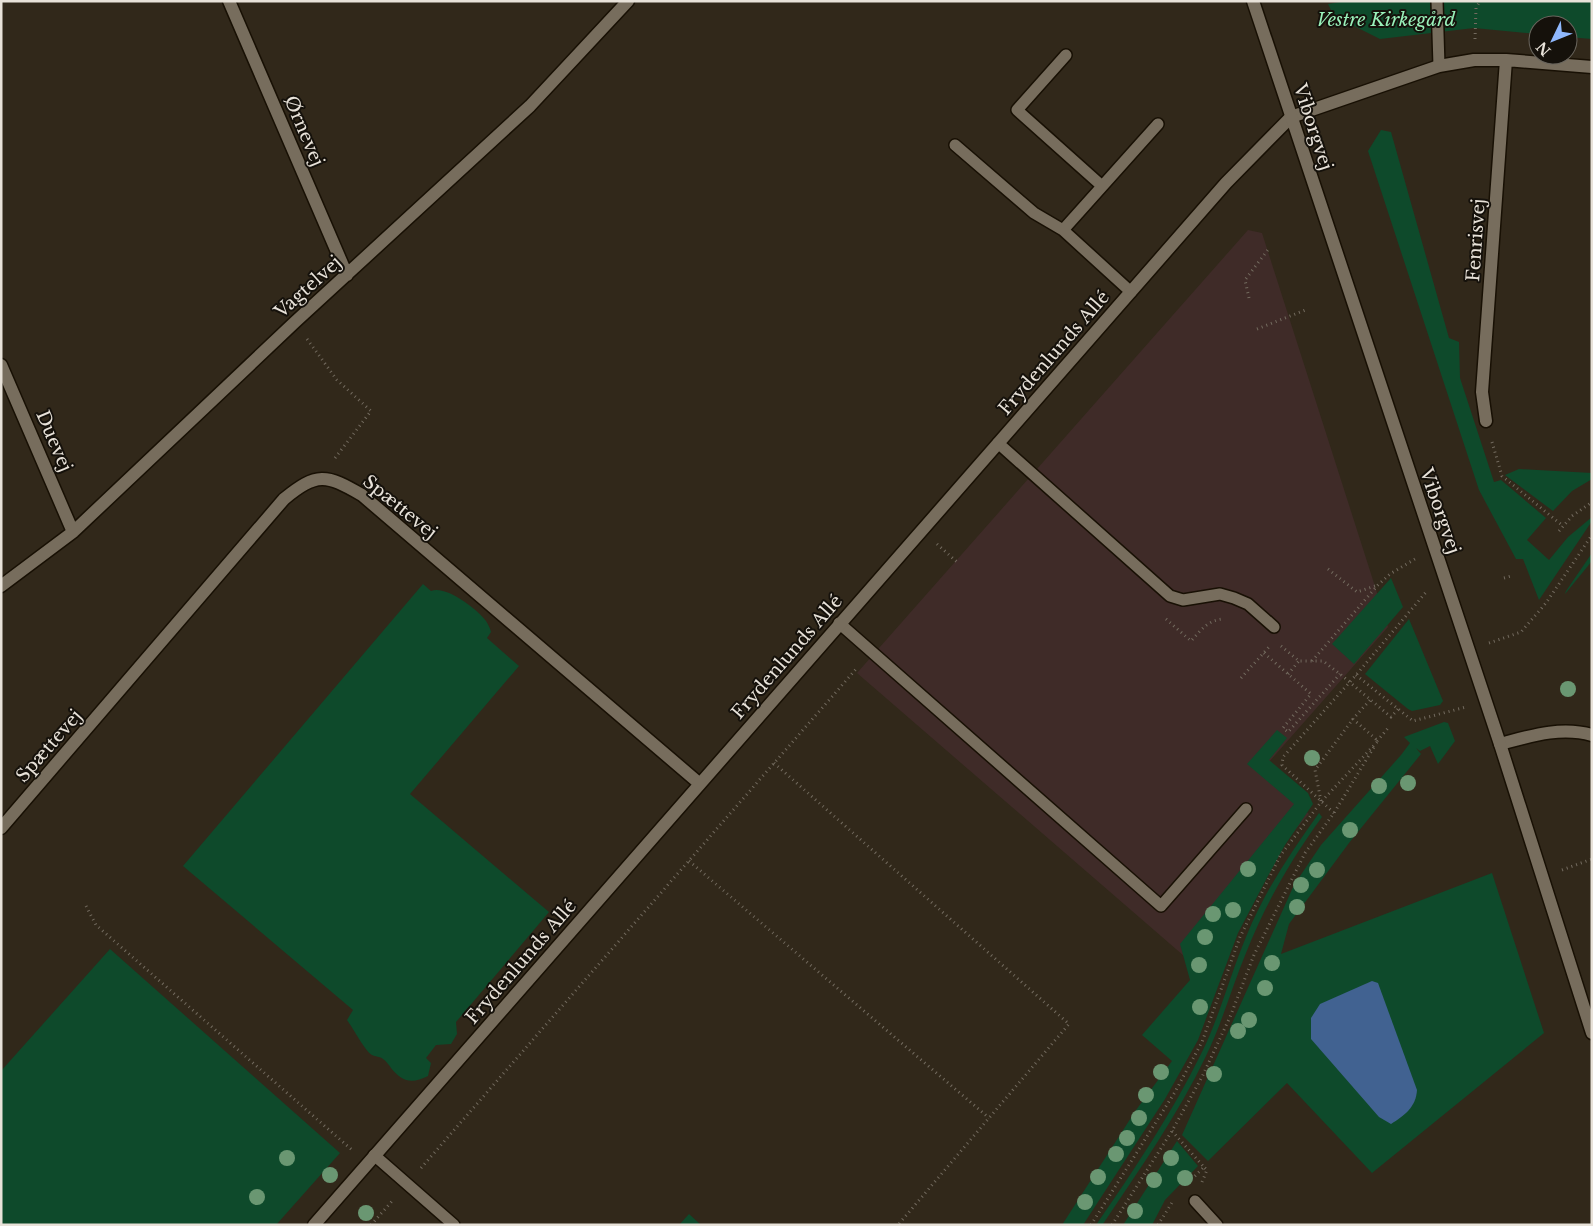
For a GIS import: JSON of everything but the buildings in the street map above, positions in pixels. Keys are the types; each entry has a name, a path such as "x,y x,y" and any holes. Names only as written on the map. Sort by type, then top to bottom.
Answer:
{"street":[{"name":"Ørnevej","path":"229,1 347,275"},
{"name":"Vagtelvej","path":"1,586 73,532 295,322 530,106 628,1"},
{"name":"Viborgvej","path":"1253,1 1486,701 1592,1033"},
{"path":"1291,117 1439,66 1474,60 1506,60 1592,67"},
{"name":"Fenrisvej","path":"1486,422 1482,392 1506,60"},
{"name":"Frydenlunds Allé","path":"314,1225 1226,183 1291,117"},
{"name":"Duevej","path":"1,365 73,532"},
{"name":"Spættevej","path":"1,828 284,499 300,486 320,478 340,483 362,495 700,784"},
{"path":"1500,744 1546,732 1580,731 1592,734"}],"lane":[{"path":"1437,1 1439,66"},
{"path":"1066,55 1017,110 1102,186"},
{"path":"1063,230 1158,124"},
{"path":"955,144 1034,214 1063,230 1130,292"},
{"path":"998,444 1170,596 1183,600 1220,594 1234,598 1248,604 1274,627"},
{"path":"839,623 1161,906 1246,809"},
{"path":"371,1159 406,1184 454,1225"},
{"path":"1195,1201 1217,1225"}],"path":[{"path":"1474,60 1476,8 1480,1"},
{"path":"1248,298 1245,280 1270,247"},
{"path":"1257,329 1308,309"},
{"path":"295,322 337,380 371,411 320,478"},
{"path":"1486,422 1502,476 1563,526"},
{"path":"1559,531 1572,516 1592,502"},
{"path":"1469,650 1520,632 1546,603 1592,535"},
{"path":"1312,661 1378,585 1390,574 1435,549"},
{"path":"1328,569 1356,592 1378,585"},
{"path":"1334,813 1282,765 1283,757 1350,682 1442,572"},
{"path":"1504,578 1511,576"},
{"path":"1274,627 1275,640 1299,661 1323,661 1391,718 1398,709"},
{"path":"371,1225 872,652"},
{"path":"1241,678 1264,653 1311,694 1283,728 1288,732 1340,674"},
{"path":"1288,674 1299,661"},
{"path":"1356,675 1413,721 1486,701"},
{"path":"1321,802 1315,770 1353,719 1370,700"},
{"path":"1353,719 1378,740"},
{"path":"1091,1225 1174,1092 1202,1042 1240,938 1280,856 1321,802 1389,727"},
{"path":"1112,1225 1172,1131 1202,1077 1230,1017 1254,955 1305,853 1334,813 1378,740"},
{"path":"774,764 1070,1024 898,1225"},
{"path":"1543,878 1592,859"},
{"path":"689,861 989,1118"},
{"path":"86,906 96,926 371,1159"},
{"path":"1172,1131 1204,1167 1190,1181"},
{"path":"1158,1225 1177,1196"}],"shaded area":[{"path":"1248,230 1262,233 1388,627 1261,771 1309,814 1184,956 857,673"}],"green space":[{"name":"Vestre Kirkegård","path":"1345,1 1592,1 1592,39 1578,38 1578,15 1528,15 1528,33 1474,28 1380,39 1334,16 1328,4"},
{"path":"1381,130 1391,132 1449,338 1459,342 1460,378 1494,482 1501,480 1546,518 1527,540 1549,560 1568,537 1592,517 1592,521 1539,600 1523,559 1516,559 1479,490 1368,151"},
{"path":"1519,469 1592,473 1592,479 1572,491 1553,511 1505,475"},
{"path":"1592,553 1592,561 1565,594 1566,591"},
{"path":"1391,578 1403,607 1354,664 1332,644"},
{"path":"423,584 431,591 445,591 461,599 476,610 490,628 491,632 487,638 519,666 410,794 549,912 456,1022 457,1034 451,1044 436,1045 426,1058 431,1063 428,1076 412,1081 403,1079 384,1060 372,1055 366,1049 347,1020 353,1010 183,866"},
{"path":"1409,619 1443,701 1440,705 1412,711 1365,674"},
{"path":"1444,722 1448,723 1455,741 1438,764 1430,746 1420,751 1416,748 1421,754 1349,843 1289,924 1281,954 1492,873 1544,1033 1372,1173 1287,1083 1208,1161 1182,1135 1294,885 1321,845 1410,743 1404,737"},
{"path":"1277,730 1287,738 1269,760 1308,793 1313,804 1285,845 1238,933 1198,1040 1165,1099 1083,1225 1062,1225 1136,1110 1172,1061 1142,1035 1190,980 1180,944 1294,804 1247,764"},
{"path":"1319,813 1322,817 1289,866 1262,917 1241,966 1217,1031 1195,1078 1158,1142 1103,1224 1096,1225 1152,1141 1190,1076 1214,1025 1253,920 1288,858"},
{"path":"110,949 340,1153 276,1225 1,1225 1,1071"},
{"path":"1177,1141 1198,1166 1165,1200 1152,1225 1123,1225"},
{"path":"689,1214 701,1225 679,1225"}],"water":[{"path":"1372,981 1378,983 1417,1090 1409,1110 1391,1124 1379,1117 1311,1039 1311,1018 1320,1004"}]}
